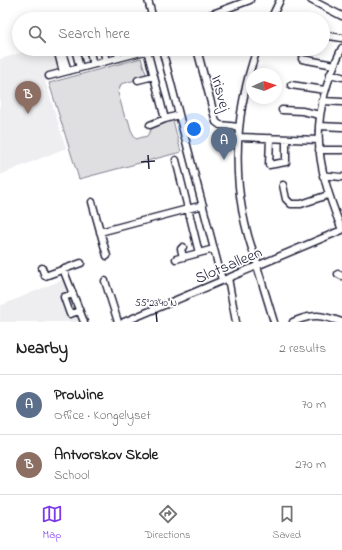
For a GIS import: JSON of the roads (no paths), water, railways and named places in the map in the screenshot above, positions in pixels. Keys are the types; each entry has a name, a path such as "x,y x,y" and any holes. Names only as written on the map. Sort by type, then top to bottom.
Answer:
{"street":[{"path":"148,0 151,12"},
{"path":"218,12 250,0"},
{"path":"274,12 280,0"},
{"path":"311,0 342,16"},
{"path":"330,35 342,38"},
{"path":"342,48 334,64 325,90 319,126 319,150 323,176 328,195 342,230"},
{"path":"60,56 66,72"},
{"path":"63,56 66,72"},
{"path":"77,56 80,68"},
{"path":"91,56 93,64"},
{"path":"105,56 106,61"},
{"path":"49,76 123,56"},
{"path":"151,56 154,76 154,89 165,119"},
{"path":"164,56 214,249 225,279 236,322"},
{"name":"Irisvej","path":"199,56 216,122 220,125 239,127"},
{"path":"255,56 243,99 239,127 238,179 240,202 249,242 258,266 274,322"},
{"path":"302,59 334,64"},
{"path":"330,74 342,77"},
{"path":"138,80 154,76"},
{"path":"291,85 325,90"},
{"path":"322,102 342,102"},
{"path":"282,110 302,111 320,115"},
{"path":"150,125 165,119 179,116"},
{"path":"319,126 342,127"},
{"path":"238,137 319,140"},
{"path":"273,138 269,165 286,162 286,139"},
{"path":"319,150 342,150"},
{"path":"176,160 199,253"},
{"path":"323,176 330,175 334,177 342,177"},
{"path":"283,186 286,200 291,204 301,204 328,195"},
{"path":"92,202 107,256"},
{"path":"100,232 203,205"},
{"name":"Slotsalleen","path":"124,322 342,230"},
{"path":"183,247 180,258 214,249"},
{"path":"42,268 45,276 81,263"},
{"path":"63,269 84,322"},
{"path":"105,281 118,322"},
{"path":"73,294 64,297 70,314 79,311"},
{"path":"293,322 305,317 317,315 342,322"}],"place":[{"name":"Antvorskov Skole","path":"28,114"},
{"name":"ProWine","path":"224,160"}]}
